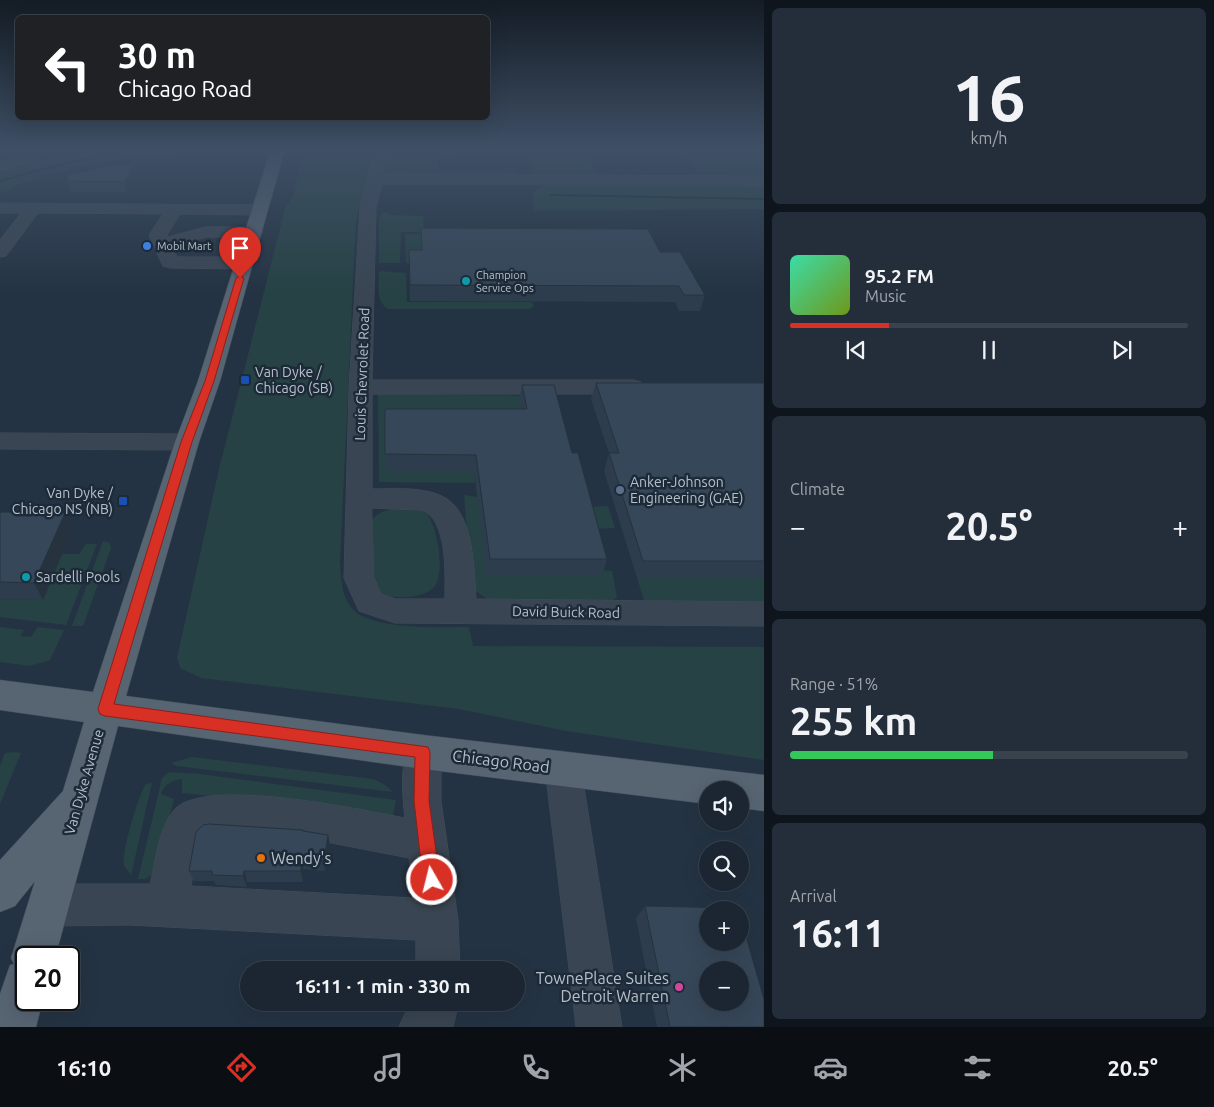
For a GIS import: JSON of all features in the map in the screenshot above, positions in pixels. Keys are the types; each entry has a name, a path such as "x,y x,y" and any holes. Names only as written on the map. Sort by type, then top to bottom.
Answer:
{"main road":[{"name":"Van Dyke Avenue","path":"37,946 105,709 186,442 209,381 264,197"},
{"name":"Chicago Road","path":"0,695 422,752 764,793"},
{"path":"0,891 80,798"},
{"path":"13,1027 18,1011"}],"street":[{"name":"Louis Chevrolet Road","path":"370,602 359,578 358,499 360,387 368,207 371,197"},
{"path":"0,208 260,210"},
{"path":"0,252 33,209"},
{"path":"174,210 158,235 170,262 244,263"},
{"path":"162,244 205,232 254,232"},
{"path":"360,387 656,387"},
{"path":"0,441 186,442"},
{"path":"358,499 413,499 438,506 448,516 455,536 461,611"},
{"name":"David Buick Road","path":"370,602 395,611 764,614"},
{"path":"422,752 422,801 437,920 438,961"},
{"path":"563,768 599,1027"},
{"path":"166,906 180,840 187,825 197,816 213,814 246,815 311,820 426,841"},
{"path":"49,905 130,904 437,920"},
{"path":"422,1027 433,1019 434,1011"},
{"path":"13,1027 29,1027"}],"green space":[{"path":"292,197 362,197 356,220 340,562 343,590 350,606 359,614 371,620 387,624 423,627 469,627 473,646 764,647 764,760 566,731 459,709 201,678 180,668 177,658 219,469 285,209"},
{"path":"533,197 764,197 764,209 534,211 532,204"},
{"path":"383,213 388,213 389,215 423,216 424,232 401,232 400,263 379,263 379,218"},
{"path":"405,234 514,234 422,264 406,263"},
{"path":"379,271 406,273 407,302 532,302 534,306 529,309 388,309 379,297"},
{"path":"378,394 550,396 524,426 385,472 474,472 475,483 379,482"},
{"path":"464,495 477,497 600,570 612,571 617,597 607,605 495,605 476,591 471,580"},
{"path":"608,506 615,528 589,529 583,507"},
{"path":"413,507 427,514 431,520 439,550 438,581 429,591 415,596 392,597 379,593 371,585 369,523 379,514 389,509"},
{"path":"103,541 110,543 111,548 83,626 72,626"},
{"path":"86,544 97,544 66,625 0,617 0,599 43,600 62,554 79,554"},
{"path":"637,578 764,578 764,607 646,606"},
{"path":"0,627 24,630 20,636 31,637 38,627 64,630 50,660 30,666 0,662"},
{"path":"5,753 21,753 0,804 0,766"},
{"path":"192,757 373,779 384,784 393,792 176,766 171,763"},
{"path":"169,772 200,774 396,800 393,816 182,793 182,779 175,780 167,785 161,794 174,799 155,873 145,879 138,879 162,778"},
{"path":"152,783 131,875 124,865 125,849 135,811 143,790 146,784"}],"building":[{"path":"421,228 648,229 660,252 680,252 705,295 684,295 679,286 410,285 409,250 422,250"},
{"path":"596,383 764,383 764,561 643,561 609,453 619,453"},
{"path":"522,385 554,385 572,453 578,453 607,559 490,559 476,455 385,454 385,409 527,409"},
{"name":"Sardelli Pools","path":"0,512 65,513 34,583 0,582"},
{"name":"Wendy's","path":"203,825 303,830 328,835 324,861 301,859 301,871 244,871 243,876 212,875 212,871 189,871 196,832"},
{"name":"TownePlace Suites Detroit Warren","path":"645,906 699,907 699,951 749,951 749,946 764,999 764,1027 670,1027"}],"waterway":[{"path":"654,197 764,199"}],"place":[{"name":"Mobil Mart","path":"147,246"},
{"name":"Champion Service Ops","path":"466,281"},
{"name":"Van Dyke / Chicago (SB)","path":"245,380"},
{"name":"Anker-Johnson Engineering (GAE)","path":"620,490"},
{"name":"Van Dyke / Chicago NS (NB)","path":"123,501"},
{"name":"Sardelli Pools","path":"26,577"},
{"name":"Wendy's","path":"261,858"},
{"name":"TownePlace Suites Detroit Warren","path":"679,987"}],"route":[{"path":"240,278 209,381 186,442 162,527 105,709 422,752 422,801 432,880"}]}
